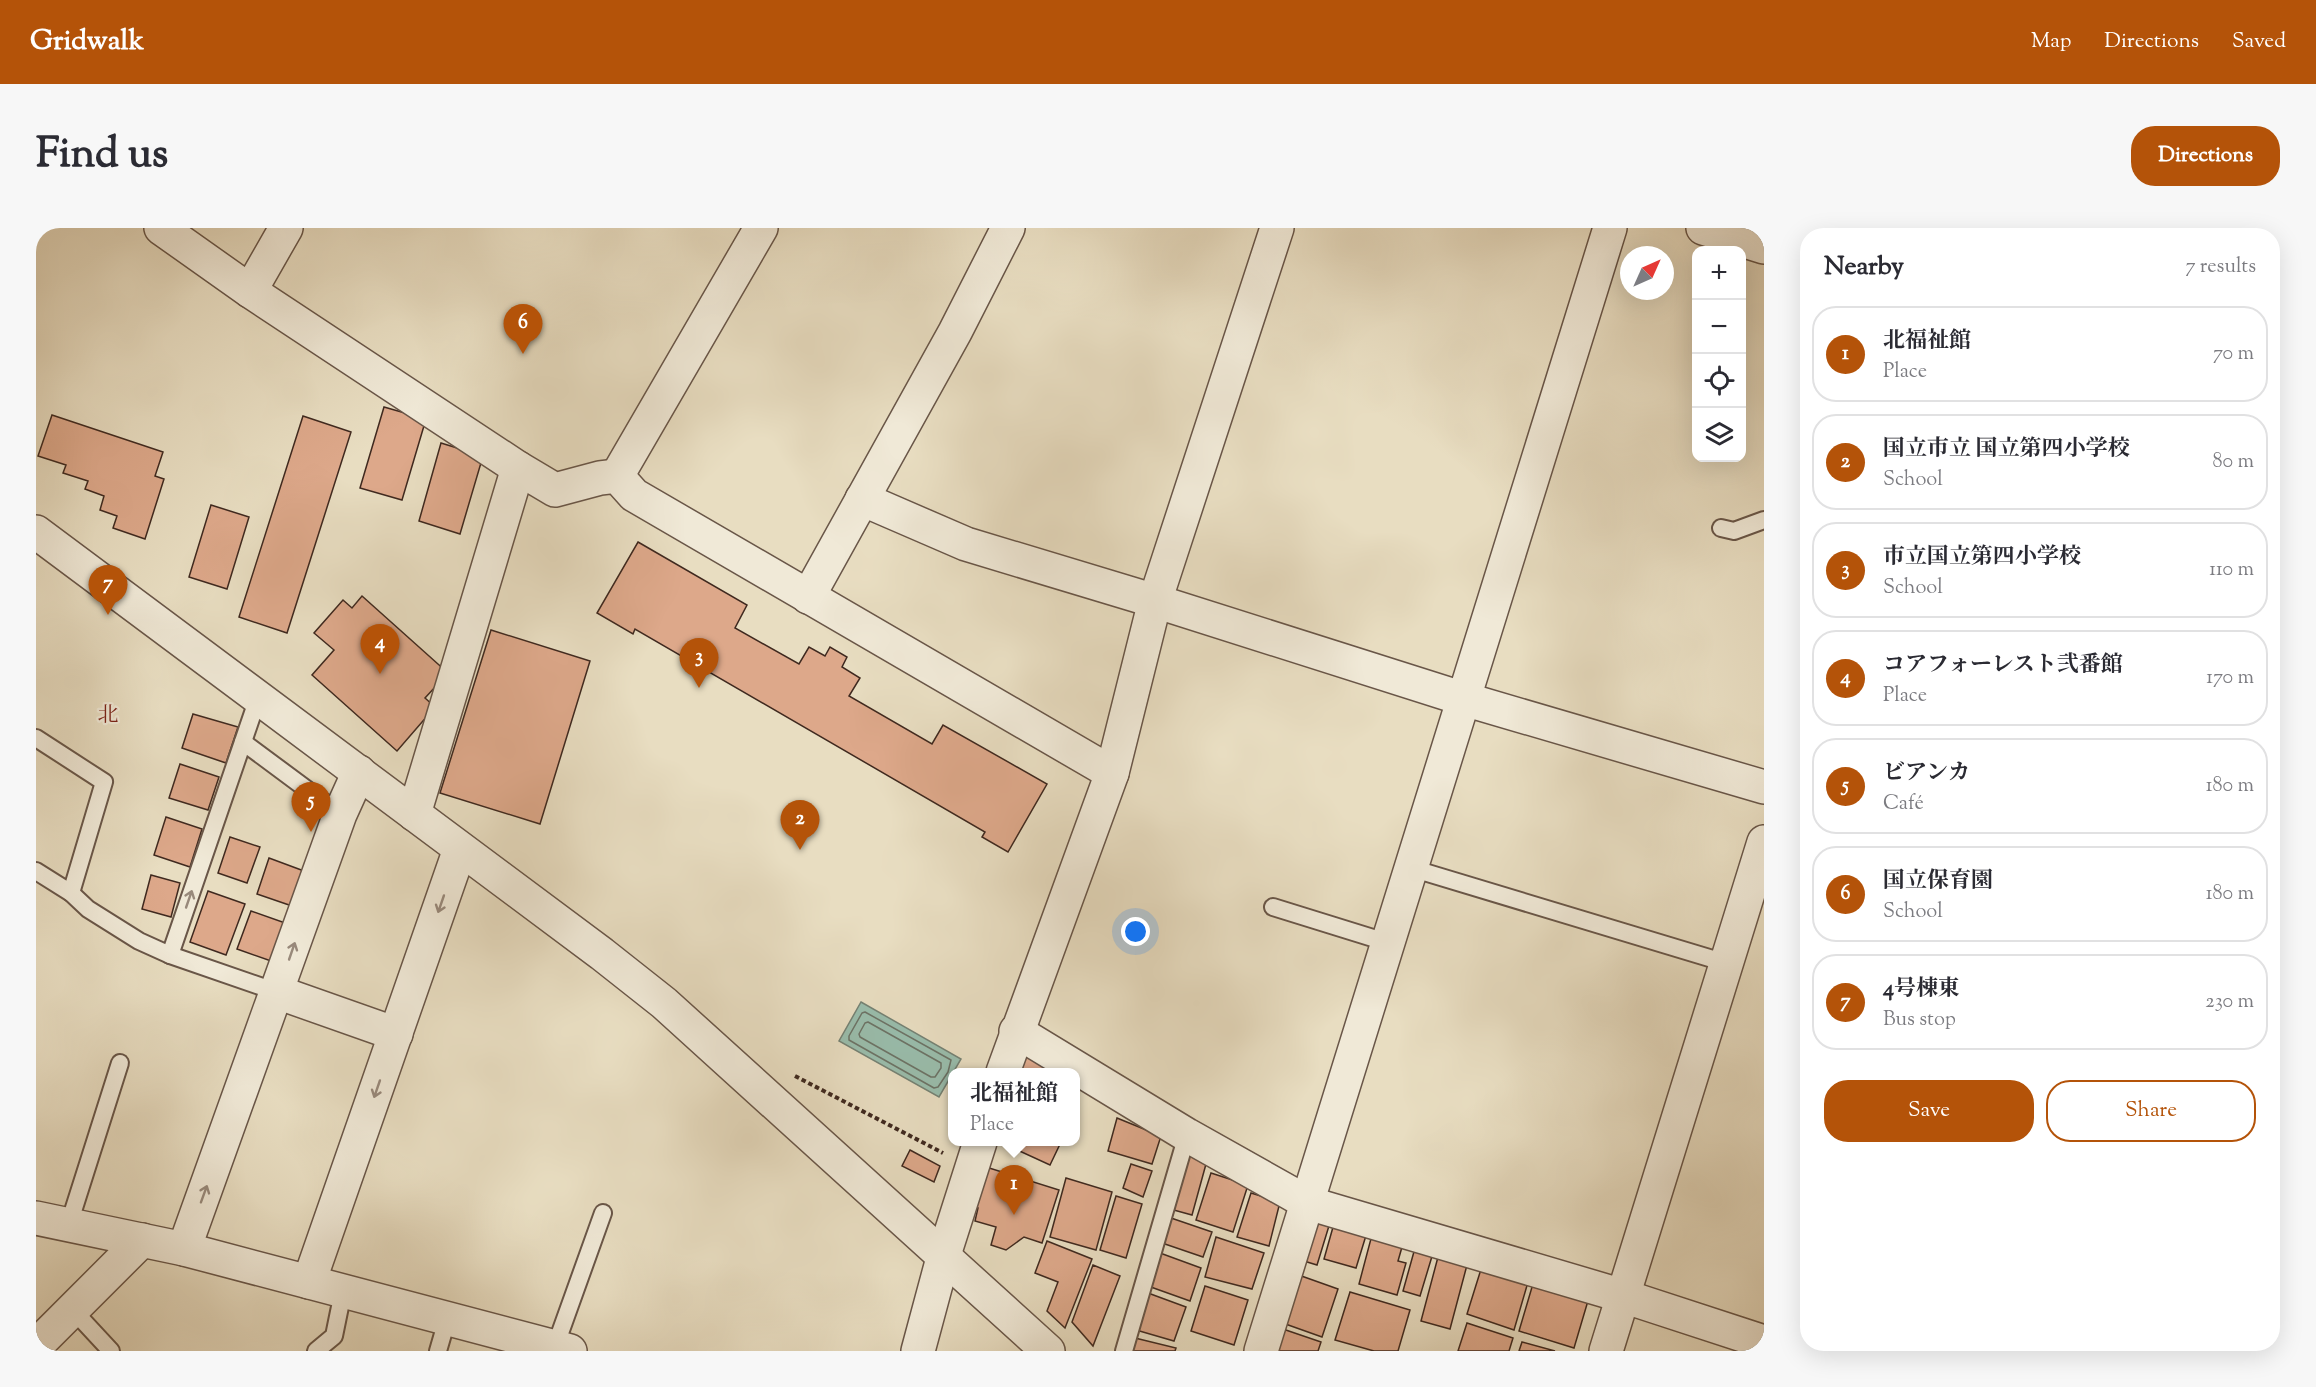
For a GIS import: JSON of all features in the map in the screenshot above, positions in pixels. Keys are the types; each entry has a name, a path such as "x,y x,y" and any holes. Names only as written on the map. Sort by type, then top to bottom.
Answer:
{"street":[{"path":"161,228 250,291 555,490 617,476"},
{"path":"250,291 286,228"},
{"path":"617,476 761,228"},
{"path":"808,597 955,332 1008,228"},
{"path":"1004,1068 1112,773 1155,601 1277,228"},
{"path":"1261,1351 1610,228"},
{"path":"1703,228 1764,247"},
{"path":"414,814 518,468"},
{"path":"617,476 634,495 1112,773"},
{"path":"862,499 966,544 1464,699 1764,787"},
{"path":"36,532 602,954 664,1003 1048,1351"},
{"path":"184,1249 340,814 359,772"},
{"path":"1606,1351 1764,842"},
{"path":"309,1282 460,849"},
{"path":"277,992 396,1034"},
{"path":"1016,1031 1076,1068"},
{"path":"1080,1070 1186,1135 1308,1203 1623,1296 1764,1342"},
{"path":"918,1351 943,1258 976,1155"},
{"path":"36,1218 68,1227 184,1249 563,1349"},
{"path":"36,1346 142,1240"}],"lane":[{"path":"1721,528 1734,531 1764,520"},
{"path":"170,955 258,698"},
{"path":"36,738 104,782 71,893"},
{"path":"243,742 340,814"},
{"path":"1411,868 1726,963"},
{"path":"36,871 71,893 88,909 139,941 170,955 277,992"},
{"path":"1273,907 1389,943"},
{"path":"68,1227 120,1063"},
{"path":"1124,1351 1186,1135"},
{"path":"563,1349 603,1213"},
{"path":"316,1351 334,1336 343,1292"},
{"path":"73,1310 111,1351"},
{"path":"438,1351 447,1320"}],"path":[{"path":"789,1072 948,1143"},
{"path":"956,1146 976,1155"}],"water":[{"path":"861,1002 961,1059 956,1068 948,1068 948,1081 939,1097 839,1041"}],"building":[{"path":"384,407 426,419 402,500 360,488"},
{"path":"52,415 163,452 155,476 164,479 145,539 113,528 117,516 100,510 104,496 85,489 88,481 63,473 66,465 38,456"},
{"path":"303,416 351,432 287,633 239,617"},
{"path":"441,443 483,456 460,534 419,521"},
{"path":"211,505 249,517 227,589 189,577"},
{"path":"638,542 747,605 735,628 799,664 809,647 825,656 830,647 847,657 842,667 860,678 849,696 932,744 943,725 1047,784 1008,852 982,837 985,832 635,629 633,634 597,613"},
{"path":"362,596 448,673 425,698 435,707 397,751 312,675 334,650 314,633 343,600 352,608"},
{"path":"491,630 590,661 540,824 440,793"},
{"path":"193,714 238,727 226,763 182,748"},
{"path":"180,764 219,777 208,810 169,798"},
{"path":"166,817 202,829 190,867 154,855"},
{"path":"230,837 260,847 247,883 218,873"},
{"path":"269,858 304,871 292,906 257,894"},
{"path":"151,875 180,883 171,917 142,909"},
{"path":"208,891 245,904 226,955 190,942"},
{"path":"251,911 288,924 274,962 237,949"},
{"path":"1020,1048 1056,1066 1055,1068 1010,1068"},
{"path":"1117,1118 1161,1136 1152,1164 1108,1151"},
{"path":"1009,1146 1059,1146 1050,1165"},
{"path":"910,1150 940,1166 934,1182 902,1166"},
{"path":"1186,1151 1206,1164 1192,1215 1170,1209"},
{"path":"1131,1164 1152,1171 1143,1197 1123,1188"},
{"path":"986,1167 1059,1190 1042,1243 1024,1237 1006,1250 991,1245 996,1227 975,1221 978,1208 969,1196"},
{"path":"1211,1173 1248,1185 1233,1232 1196,1220"},
{"path":"1066,1178 1112,1192 1096,1250 1050,1237"},
{"path":"1251,1193 1280,1202 1269,1246 1237,1237"},
{"path":"1116,1196 1142,1204 1126,1258 1100,1250"},
{"path":"1309,1209 1332,1216 1317,1265 1294,1258"},
{"path":"1171,1218 1212,1232 1203,1257 1162,1243"},
{"path":"1335,1220 1368,1229 1356,1268 1324,1259"},
{"path":"1373,1231 1402,1247 1398,1261 1406,1263 1397,1295 1359,1284"},
{"path":"1216,1237 1264,1253 1252,1289 1205,1277"},
{"path":"1047,1241 1092,1259 1065,1328 1047,1311 1058,1282 1035,1273"},
{"path":"1415,1248 1433,1253 1420,1296 1403,1291"},
{"path":"1160,1253 1201,1268 1190,1301 1148,1286"},
{"path":"1438,1257 1467,1265 1450,1329 1421,1321"},
{"path":"1093,1265 1120,1276 1093,1346 1072,1322"},
{"path":"1482,1266 1528,1282 1514,1330 1467,1314"},
{"path":"1293,1273 1338,1289 1322,1337 1277,1321"},
{"path":"1535,1277 1590,1294 1574,1348 1519,1331"},
{"path":"1205,1286 1248,1300 1234,1345 1191,1331"},
{"path":"1350,1292 1410,1310 1398,1351 1374,1351 1335,1340"},
{"path":"1148,1293 1186,1307 1174,1341 1136,1330"},
{"path":"1467,1323 1513,1338 1509,1351 1458,1351"},
{"path":"1277,1327 1321,1342 1318,1351 1269,1351"},
{"path":"1135,1338 1176,1348 1175,1351 1132,1351"},
{"path":"1522,1342 1555,1351 1519,1351"}],"place":[{"name":"国立保育園","path":"523,354"},
{"name":"4号棟東","path":"108,615"},
{"name":"コアフォーレスト弐番館","path":"380,674"},
{"name":"市立国立第四小学校","path":"699,688"},
{"name":"ビアンカ","path":"311,832"},
{"name":"国立市立 国立第四小学校","path":"800,850"},
{"name":"北福祉館","path":"1014,1215"}],"district":[{"name":"北","path":"108,716"}]}
